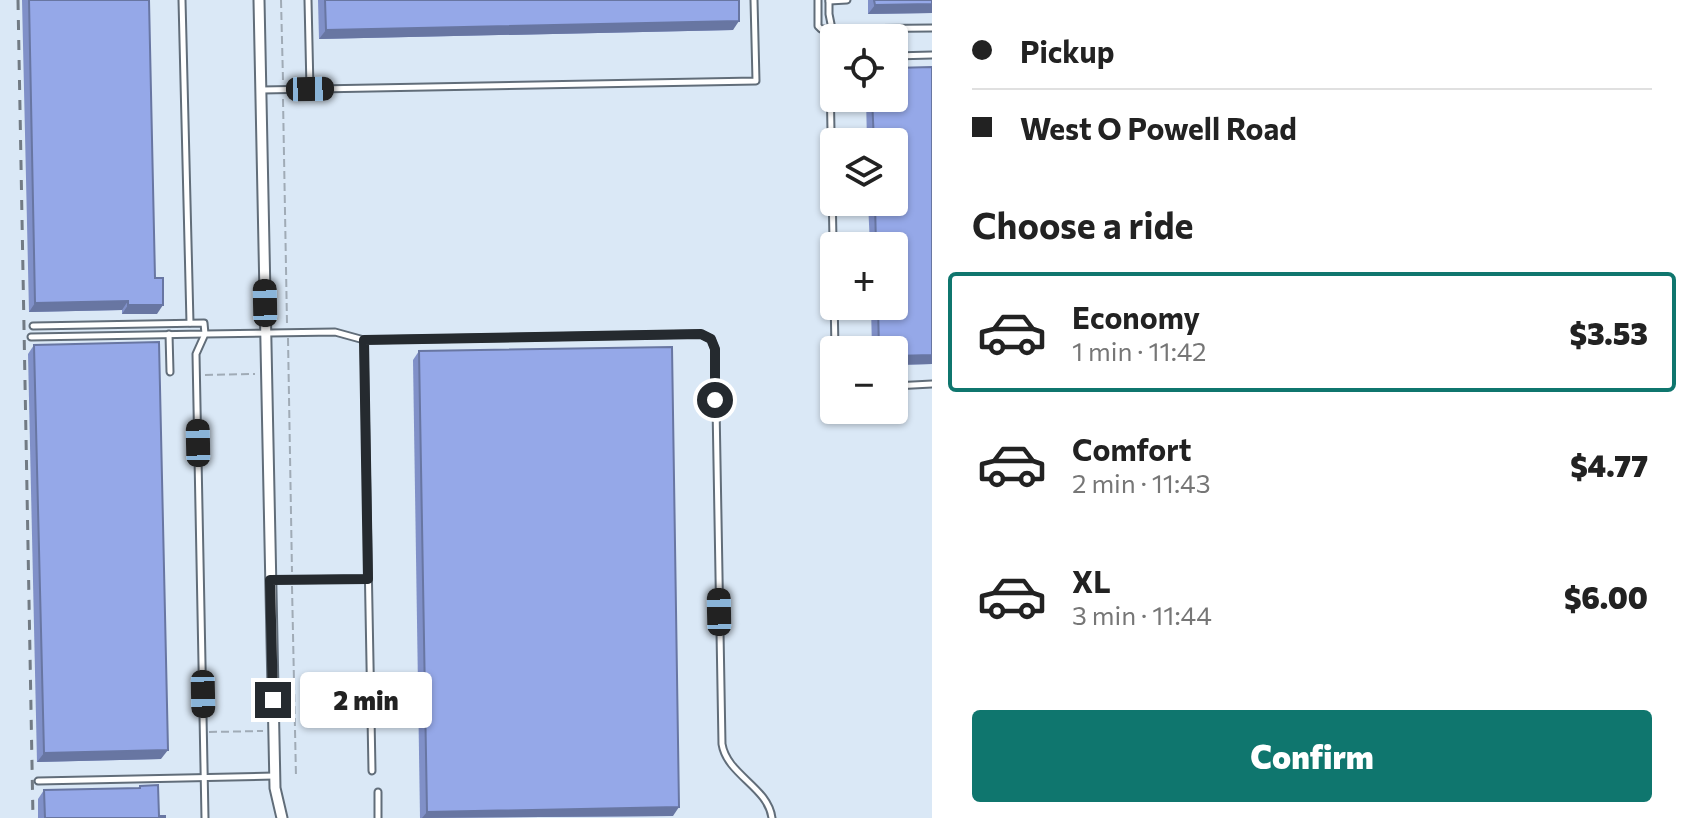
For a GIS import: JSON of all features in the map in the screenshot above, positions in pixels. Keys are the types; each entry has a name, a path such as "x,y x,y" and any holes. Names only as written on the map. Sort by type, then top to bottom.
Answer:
{"street":[{"path":"259,0 274,776 282,818"}],"lane":[{"path":"182,0 190,323"},
{"path":"308,0 310,89"},
{"path":"261,90 756,81 754,0"},
{"path":"818,0 820,28"},
{"path":"831,24 829,0 847,0"},
{"path":"908,28 932,28"},
{"path":"908,56 932,55"},
{"path":"831,112 835,336"},
{"path":"33,326 204,323 205,334 196,354 196,375 205,818"},
{"path":"31,337 335,332 364,340 701,334 711,339 715,349 722,744 727,759 766,802 772,818"},
{"path":"169,334 170,372"},
{"path":"364,340 372,771"},
{"path":"908,385 932,384"},
{"path":"270,580 368,579"},
{"path":"38,781 274,776"},
{"path":"378,792 378,818"}],"path":[{"path":"281,0 296,777"},
{"path":"196,375 266,374"},
{"path":"204,732 273,730"}],"building":[{"path":"29,0 149,0 155,278 163,278 163,305 128,305 128,301 35,303"},
{"path":"325,0 739,0 739,21 326,30"},
{"path":"874,0 932,0 932,4 875,5"},
{"path":"932,67 932,355 908,356 908,336 879,336 878,320 908,320 908,232 876,232 875,216 908,216 908,128 873,128 873,112 908,112 908,68"},
{"path":"159,342 168,750 44,753 34,345"},
{"path":"672,347 679,807 427,812 419,351"},
{"path":"158,785 159,816 165,818 45,818 44,790"}],"railway":[{"path":"18,0 33,818"}],"route":[{"path":"273,700 270,580 368,579 364,340 701,334 711,339 715,349 715,400"}]}
